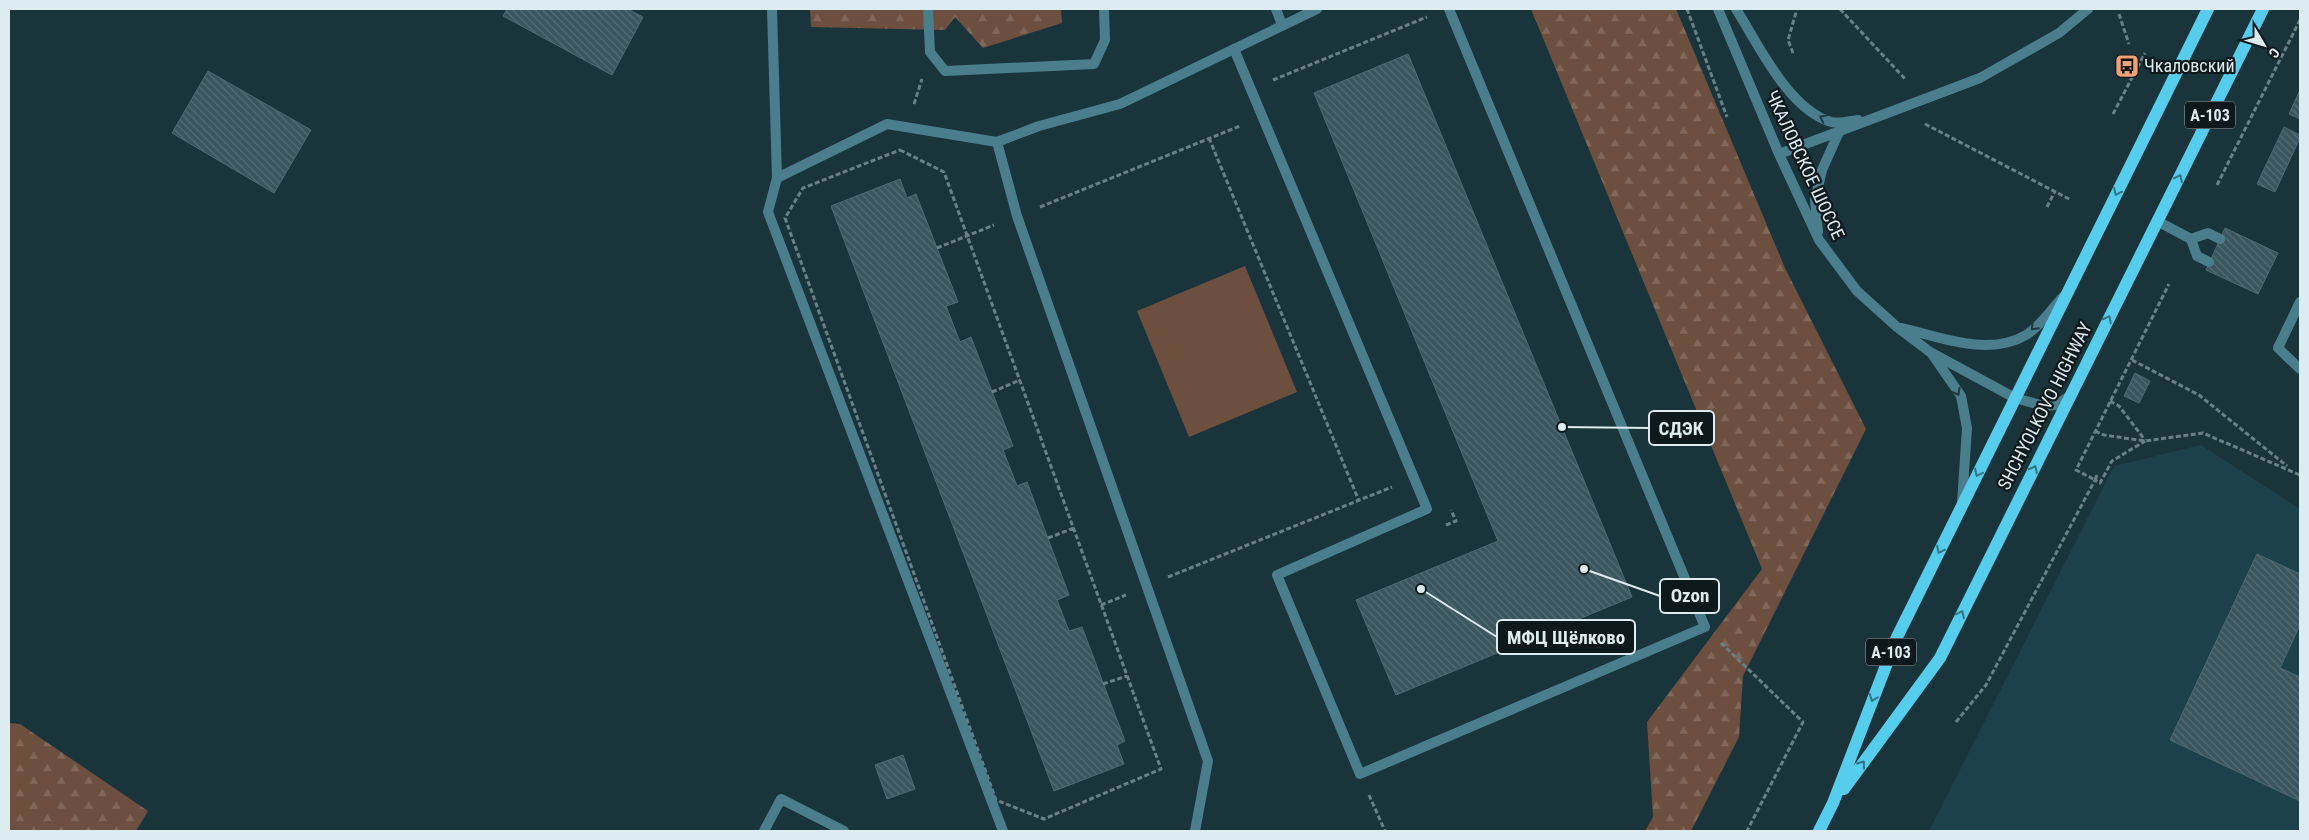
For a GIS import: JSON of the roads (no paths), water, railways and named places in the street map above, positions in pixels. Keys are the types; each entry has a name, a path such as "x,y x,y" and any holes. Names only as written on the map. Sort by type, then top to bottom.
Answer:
{"main road":[{"name":"SHCHYOLKOVO HIGHWAY","path":"1819,831 1833,803 1897,637 2208,9"},
{"name":"SHCHYOLKOVO HIGHWAY","path":"1833,803 1940,658 2263,9"}],"street":[{"path":"772,9 777,178 768,212 1003,831"},
{"path":"928,9 930,52 945,71 1094,64 1105,40 1104,9"},
{"path":"1276,9 1282,25"},
{"path":"777,178 887,124 997,142 1039,126 1120,104 1317,9"},
{"path":"1234,49 1426,509 1277,575 1360,774 1705,627 1449,9"},
{"name":"ЧКАЛОВСКОЕ ШОССЕ","path":"1718,9 1779,154 1819,240 1857,291 1896,327 1930,352 2015,398 2044,406 2056,405 2070,396"},
{"path":"1736,9 1788,90 1809,111 1832,123 1871,119"},
{"path":"1779,154 1980,78 2059,33 2088,9"},
{"path":"1819,240 1815,200 1822,170 1839,132"},
{"path":"997,142 1017,216 1208,761 1195,831"},
{"path":"2157,222 2191,239 2197,256 2209,262"},
{"path":"2191,239 2208,233 2220,239"},
{"path":"1896,327 1968,344 2000,344 2026,335 2068,291"},
{"path":"2300,302 2278,348 2300,369"},
{"path":"1930,352 1961,396 1966,420 1961,506"},
{"path":"764,831 781,799 844,831"}],"place":[{"name":"Чкаловский","path":"2127,66"},
{"name":"СДЭК","path":"1562,427"},
{"name":"Ozon","path":"1584,569"},
{"name":"МФЦ Щёлково","path":"1421,589"}]}
